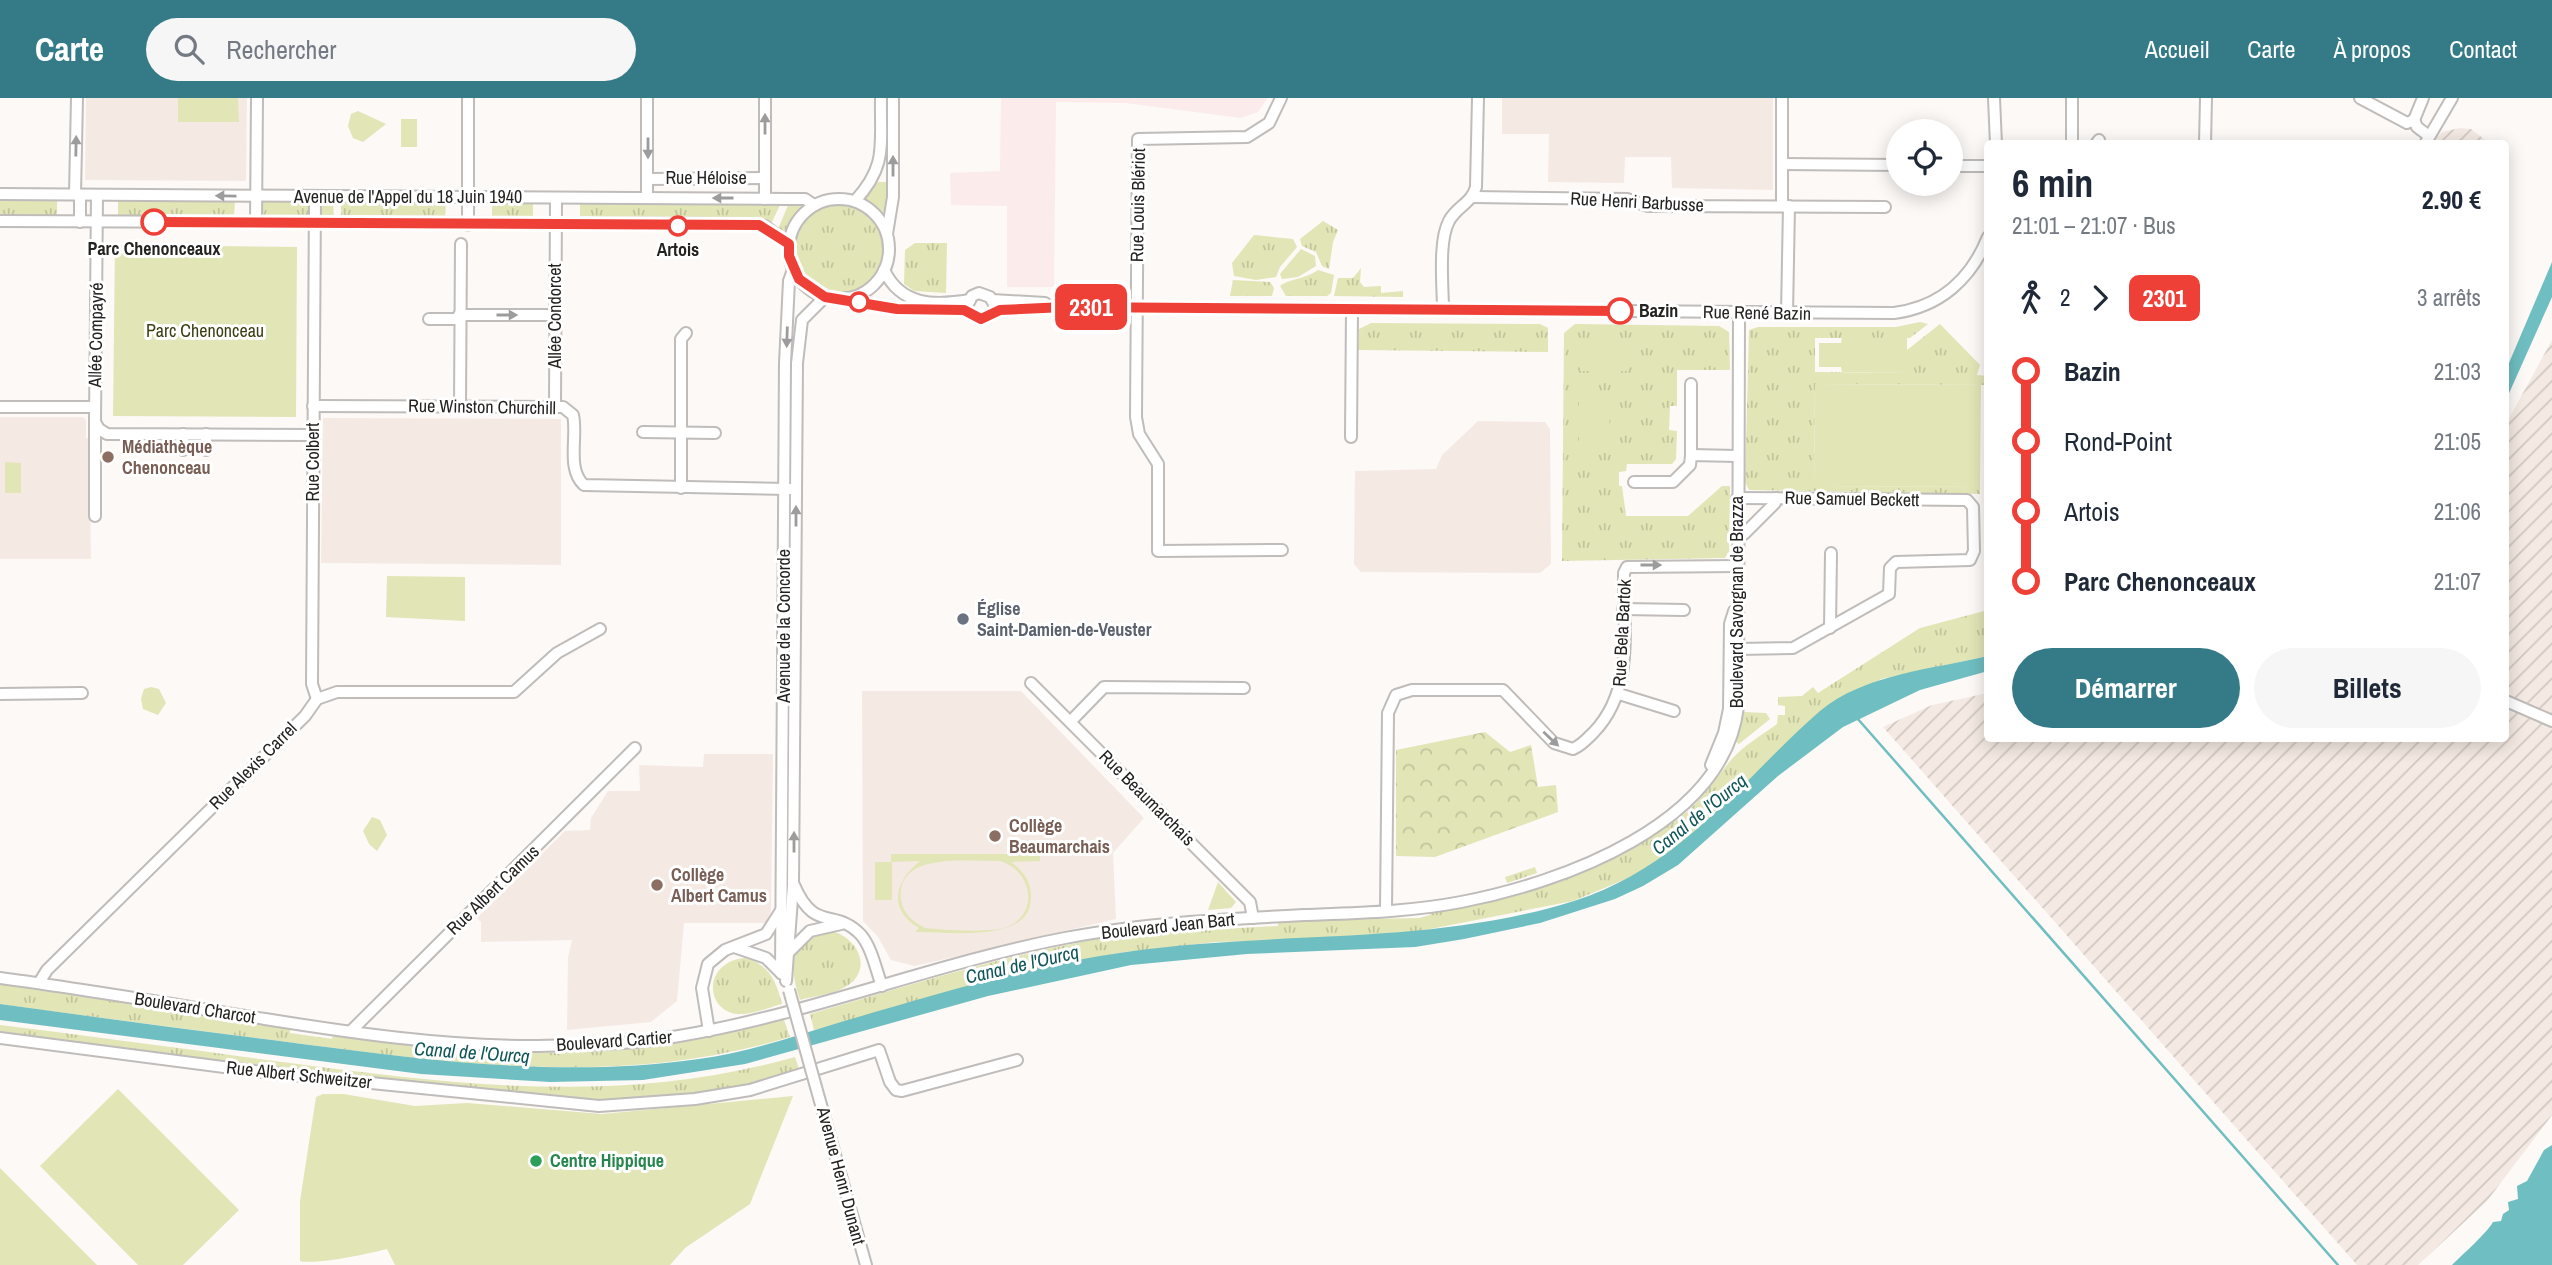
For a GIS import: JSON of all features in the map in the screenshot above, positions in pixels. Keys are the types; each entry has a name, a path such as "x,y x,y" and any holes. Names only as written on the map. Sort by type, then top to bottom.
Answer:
{"street":[{"path":"77,98 80,222"},
{"path":"256,223 257,98"},
{"path":"468,98 468,225"},
{"path":"647,98 647,198"},
{"path":"765,98 765,199"},
{"path":"855,201 874,179 879,165 881,98"},
{"path":"845,298 867,291 884,270 889,247 887,234 892,197 893,98"},
{"name":"Rue Louis Blériot","path":"1136,307 1138,139 1247,137 1269,123 1281,98"},
{"path":"1443,310 1445,232 1451,217 1474,197 1478,98"},
{"path":"1782,98 1787,313"},
{"path":"1994,98 1996,140"},
{"path":"2072,98 2073,140"},
{"path":"2205,140 2206,98"},
{"path":"2360,98 2407,122 2414,120"},
{"path":"2423,98 2414,120 2427,140 2452,98"},
{"path":"1782,164 1886,165"},
{"path":"1963,166 1984,166"},
{"name":"Rue Héloise","path":"647,179 765,178"},
{"path":"0,187 5,194"},
{"name":"Avenue de l'Appel du 18 Juin 1940","path":"5,194 805,199 814,205"},
{"name":"Allée Compayré","path":"95,407 97,195"},
{"name":"Rue Colbert","path":"315,196 312,684 317,699"},
{"name":"Rue Henri Barbusse","path":"1474,197 1627,199 1648,206 1885,206"},
{"name":"Allée Condorcet","path":"555,407 556,198"},
{"path":"884,270 897,292 911,300 970,300 979,293 992,300 992,312 981,319 964,310 897,309 845,298 825,297 806,287 793,270 789,244 794,227 814,205 841,199 855,201 869,209 887,234"},
{"name":"Avenue de l'Appel du 18 Juin 1940","path":"0,221 759,225 789,244"},
{"path":"460,407 461,244"},
{"name":"Rue René Bazin","path":"992,312 1065,307 1136,307 1904,312 1937,299 1958,285 1974,265 1984,245"},
{"name":"Avenue de la Concorde","path":"785,981 793,885 789,281 793,270"},
{"name":"Avenue de la Concorde","path":"785,981 781,910 790,489 799,333 808,311 825,297"},
{"path":"970,300 970,313"},
{"name":"Rue René Bazin","path":"992,300 1065,307"},
{"path":"1136,307 1136,416 1139,434 1158,464 1158,551 1282,550"},
{"path":"1351,437 1352,309"},
{"name":"Boulevard Savorgnan de Brazza","path":"1386,911 1480,898 1573,868 1653,828 1700,791 1720,763 1735,727 1738,649 1739,312"},
{"path":"429,318 555,316"},
{"path":"681,488 681,339 686,332"},
{"path":"1634,482 1673,482 1690,465 1691,384"},
{"path":"0,407 95,407 95,516"},
{"name":"Rue Winston Churchill","path":"313,407 563,407 573,415 575,467 579,480 584,485 790,489"},
{"path":"95,422 99,429 107,434 313,435"},
{"path":"643,432 715,433"},
{"path":"183,434 183,450"},
{"path":"206,434 206,450"},
{"path":"1691,455 1737,456"},
{"name":"Rue Samuel Beckett","path":"1737,498 1967,500 1973,507 1974,551 1970,560 1896,562 1891,569 1889,594 1830,628"},
{"path":"1737,534 1744,534 1775,503 1776,498"},
{"path":"1738,649 1793,648 1830,628 1830,553"},
{"name":"Rue Bela Bartok","path":"1386,911 1388,713 1392,699 1412,690 1503,690 1554,743 1567,750 1583,743 1608,717 1619,694 1623,672 1624,573 1630,565 1737,566"},
{"path":"1700,791 1727,721 1730,624 1738,601"},
{"path":"1623,610 1684,610"},
{"path":"317,699 327,694 358,691 514,692 556,653 600,629"},
{"name":"Rue Beaumarchais","path":"1031,683 1250,902 1252,918"},
{"path":"1071,721 1104,687 1244,688"},
{"path":"0,694 82,694"},
{"path":"1619,694 1674,711"},
{"name":"Rue Alexis Carrel","path":"39,983 47,970 295,725 317,699"},
{"path":"2509,702 2552,721"},
{"name":"Rue Albert Camus","path":"351,1031 635,748"},
{"path":"793,885 808,911 856,931 866,944 882,986"},
{"path":"709,1031 702,979 708,964 717,955 766,934 781,910"},
{"name":"Boulevard Jean Bart","path":"791,1011 1070,937 1168,923 1386,911"},
{"path":"788,954 810,931 841,924"},
{"path":"734,947 766,958 785,981"},
{"name":"Boulevard Charcot","path":"0,978 351,1031"},
{"name":"Avenue Henri Dunant","path":"785,981 866,1265"},
{"name":"Boulevard Cartier","path":"351,1031 456,1043 533,1046 621,1044 709,1031 791,1011"},
{"name":"Rue Albert Schweitzer","path":"0,1038 262,1072 598,1106 695,1099 741,1092 879,1050 890,1082 896,1090 902,1091 1017,1060"}],"shaded area":[{"path":"86,98 247,98 246,181 85,180"},
{"path":"1001,98 1267,99 1258,112 1241,118 1125,103 1056,102 1054,287 1007,287 1007,206 951,205 950,173 1000,171"},
{"path":"1502,98 1773,98 1773,190 1672,188 1671,157 1625,157 1624,183 1548,182 1549,134 1502,134"},
{"path":"2460,128 2471,129 2485,140 2435,140 2442,132"},
{"path":"2552,340 2552,1115 2487,1201 2418,1265 2357,1265 1883,727 1932,705 1984,694 1984,742 2509,742 2509,419"},
{"path":"0,417 83,417 86,420 86,438 89,438 91,559 0,559"},
{"path":"323,418 561,419 561,565 321,563"},
{"path":"1478,421 1545,422 1550,429 1551,564 1540,573 1361,572 1354,564 1355,471 1436,469 1442,455"},
{"name":"Collège Beaumarchais","path":"862,691 1021,691 1144,818 1113,853 1116,919 915,966 891,960 878,937 863,921"},
{"path":"704,754 773,754 771,911 766,923 684,923 677,1001 651,1022 567,1030 568,957 572,940 481,942 481,922 477,918 565,831 590,830 591,818 608,791 640,791 639,765 703,767"}],"green space":[{"path":"178,98 238,98 239,122 178,122"},
{"path":"358,111 386,124 363,142 353,138 348,126 351,114"},
{"path":"401,119 417,119 417,147 401,147"},
{"path":"878,182 887,182 885,215 864,200"},
{"path":"0,199 57,199 57,216 0,216"},
{"path":"118,199 235,200 234,218 118,217"},
{"path":"306,200 310,205 310,215 306,218 266,218 261,214 261,203 265,201"},
{"path":"341,200 446,202 445,219 341,218"},
{"path":"322,201 333,201 334,219 319,215"},
{"path":"492,203 533,203 533,220 492,220"},
{"path":"580,203 781,203 771,224 580,220"},
{"path":"789,203 800,203 802,207 788,229 782,232 778,229"},
{"path":"839,205 856,209 870,218 879,232 883,249 879,266 870,280 856,289 839,293 822,289 808,280 799,266 795,249 799,232 808,218 822,209"},
{"path":"1323,221 1338,230 1333,242 1329,269 1322,266 1316,252 1302,246 1300,239"},
{"path":"1254,235 1293,239 1297,247 1280,267 1276,277 1256,280 1234,276 1232,263"},
{"path":"915,243 947,243 946,293 914,291 904,284 905,250"},
{"name":"Parc Chenonceau","path":"115,245 297,247 296,417 113,416"},
{"path":"1301,249 1315,256 1316,266 1298,277 1282,279 1280,274"},
{"path":"1361,268 1360,282 1364,287 1381,286 1381,293 1403,291 1403,297 1334,296 1338,278 1353,278"},
{"path":"1318,270 1334,275 1331,293 1327,296 1286,296 1280,286 1308,275"},
{"path":"1233,280 1270,282 1274,288 1272,296 1230,296"},
{"path":"1920,322 1928,324 1910,338 1815,338 1815,372 1906,373 1907,350 1940,324 1980,365 1977,375 1984,376 1984,385 1815,384 1814,486 1980,487 1980,494 1749,490 1745,482 1749,330 1758,327 1896,327"},
{"path":"1371,323 1540,324 1548,328 1548,352 1358,350 1359,329"},
{"path":"1575,324 1719,326 1729,332 1730,370 1677,370 1677,406 1670,406 1669,430 1677,431 1676,459 1672,464 1627,464 1626,471 1619,472 1619,486 1622,486 1626,516 1688,516 1722,486 1730,486 1729,552 1725,558 1562,561 1564,333"},
{"path":"1842,338 1907,338 1907,373 1842,372 1841,367 1819,367 1819,343 1841,343"},
{"path":"1580,344 1628,345 1628,371 1580,371"},
{"path":"1815,384 1981,385 1980,487 1814,486"},
{"path":"1579,394 1610,394 1609,452 1579,452"},
{"path":"5,462 21,463 21,493 5,493"},
{"path":"387,576 465,577 465,621 386,617"},
{"path":"1984,611 1984,657 1881,679 1821,711 1678,847 1638,874 1573,901 1415,932 1354,938 1216,942 1125,952 986,983 814,1030 810,1014 1004,959 1102,938 1202,927 1203,930 1278,926 1278,921 1419,918 1430,915 1430,912 1498,897 1567,877 1632,848 1690,809 1736,755 1777,724 1778,715 1785,715 1785,706 1778,705 1778,697 1802,696 1813,687 1818,693 1920,628"},
{"path":"144,689 159,689 166,703 158,715 143,709 141,699"},
{"path":"1744,712 1766,713 1770,719 1739,744 1736,742"},
{"path":"1485,732 1510,752 1531,745 1538,787 1556,785 1558,812 1435,857 1396,856 1396,750"},
{"path":"372,817 380,820 387,835 377,851 369,844 363,831"},
{"path":"891,854 1040,854 1040,861 1011,862 1023,873 1030,886 1028,912 1018,923 1003,929 985,932 915,932 919,928 902,912 898,895 900,886 905,877 920,861 892,862 892,900 875,900 875,862 891,862","holes":["971,860 1000,861 1011,866 1025,882 1028,902 1018,921 1007,927 979,930 925,928 909,917 902,905 902,884 910,873 922,866 937,862"]},
{"path":"1535,867 1537,873 1507,883 1505,877"},
{"path":"1218,882 1236,902 1231,908 1208,910"},
{"path":"835,932 856,948 861,964 859,972 855,979 842,989 800,1000 793,972 798,950 811,934"},
{"path":"745,958 754,961 771,975 782,1004 744,1014 731,1013 721,1007 715,999 715,978 720,969 730,962"},
{"path":"0,983 290,1028 290,1033 332,1039 333,1035 454,1049 538,1053 620,1050 690,1041 784,1020 790,1037 728,1053 666,1062 605,1067 482,1064 358,1051 0,1004"},
{"path":"0,1025 418,1079 481,1084 543,1087 668,1081 731,1072 795,1057 800,1072 699,1096 635,1101 574,1100 211,1061 0,1033"},
{"path":"118,1089 239,1210 183,1265 138,1265 40,1166"},
{"name":"Centre Hippique","path":"323,1094 343,1094 415,1106 467,1103 602,1114 793,1096 750,1204 685,1248 670,1265 395,1265 387,1249 329,1260 300,1261 300,1201 316,1097"},
{"path":"0,1168 97,1265 0,1265"}],"water":[{"path":"2552,262 2552,297 2509,393 2509,363"},
{"path":"1984,657 1984,672 1920,690 1843,727 1778,776 1678,865 1643,886 1615,899 1540,923 1464,939 1415,947 1247,954 1131,965 988,996 745,1064 643,1080 550,1082 421,1074 0,1020 0,1004 451,1061 550,1067 649,1065 699,1059 753,1048 982,982 1090,958 1182,945 1407,932 1519,915 1574,901 1613,886 1647,867 1707,820 1820,711 1857,689 1900,674"},
{"path":"2552,1145 2552,1265 2452,1265 2493,1222 2501,1221 2503,1214 2509,1210 2508,1202 2518,1199 2517,1186 2527,1181 2544,1150"}],"waterway":[{"path":"1857,718 2338,1265"}],"bus line":[{"name":"2301","path":"154,222 759,225 770,229 789,244 793,270 806,287 815,293 897,309 964,310 981,319 1000,310 1065,307 1620,311"}],"place":[{"name":"Parc Chenonceaux","path":"154,222"},
{"name":"Artois","path":"678,226"},
{"name":"Bazin","path":"1620,311"},
{"name":"Médiathèque Chenonceau","path":"108,457"},
{"name":"Église Saint-Damien-de-Veuster","path":"963,619"},
{"name":"Collège Beaumarchais","path":"995,836"},
{"name":"Collège Albert Camus","path":"657,885"},
{"name":"Centre Hippique","path":"536,1161"}],"water label":[{"name":"Canal de l'Ourcq","path":"1699,814"},
{"name":"Canal de l'Ourcq","path":"1022,964"},
{"name":"Canal de l'Ourcq","path":"472,1052"}]}
